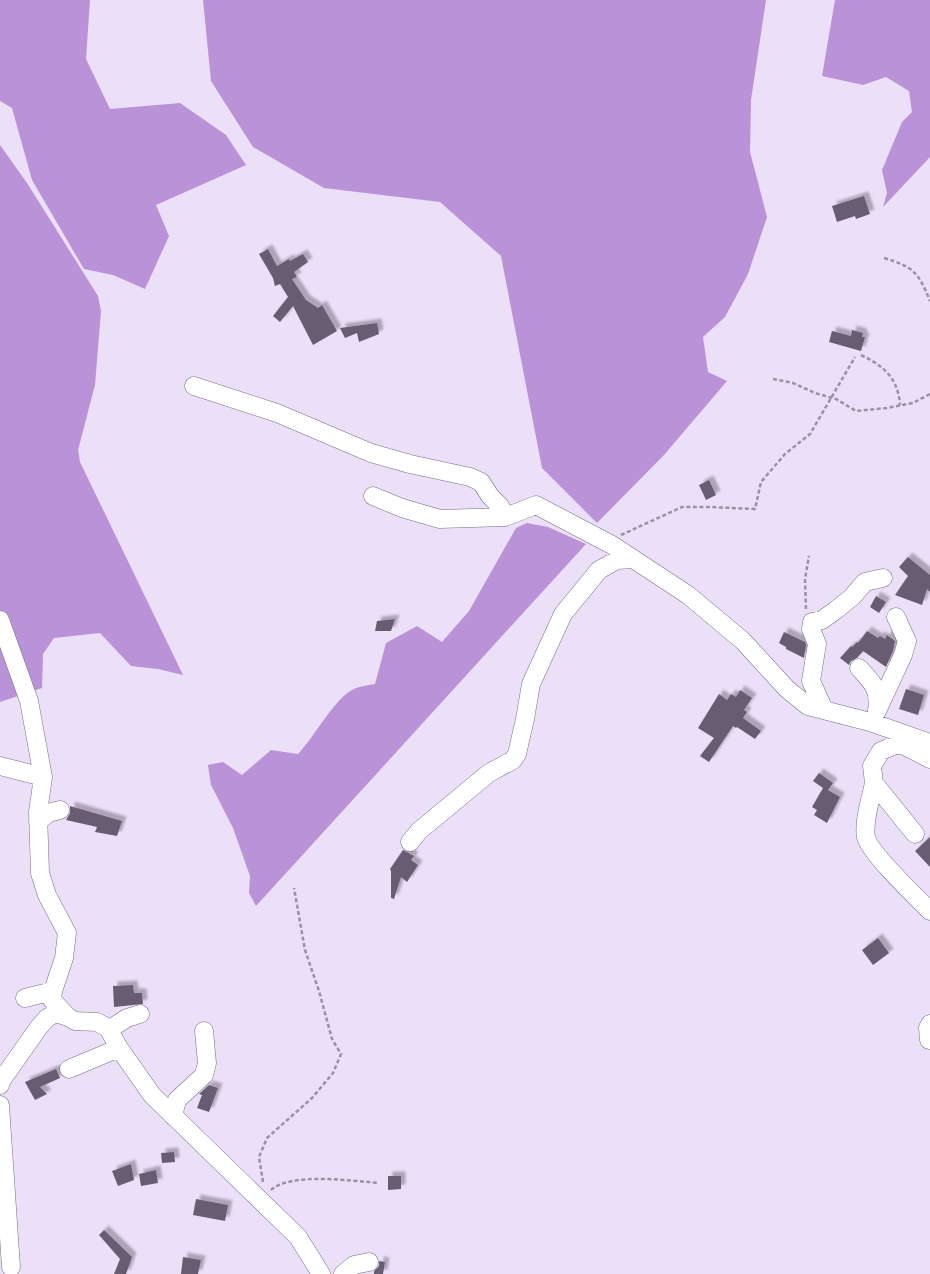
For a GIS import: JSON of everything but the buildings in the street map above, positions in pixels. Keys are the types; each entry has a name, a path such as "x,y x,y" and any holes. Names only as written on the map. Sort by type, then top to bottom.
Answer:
{"street":[{"path":"194,386 277,413 371,453 410,464 470,477 481,482 490,496 500,506 506,517"},
{"path":"374,496 402,508 440,519 506,517 536,505 628,556 688,595 743,641 787,689 808,706 876,717 930,743"},
{"path":"410,842 419,831 475,784 489,773 513,760 517,754 531,684 563,614 599,570 628,556"},
{"path":"824,710 811,681 817,644 811,629 812,622 822,620 852,598 865,582 883,578"},
{"path":"876,717 903,655 907,641 896,617"},
{"path":"0,620 29,701 43,777 38,812 40,873 47,894 67,933 64,958 53,991 52,1000 68,1017"},
{"path":"859,668 873,684 879,698 876,717"},
{"path":"930,759 903,745 894,745 881,751 872,766 874,783 867,816 866,837 870,845 903,884 930,911"},
{"path":"0,766 43,777"},
{"path":"874,783 915,834"},
{"path":"38,822 48,813 60,810"},
{"path":"24,998 53,991"},
{"path":"0,1085 39,1027 48,1018 56,1014 76,1021 97,1022 132,1034"},
{"path":"112,1027 140,1014"},
{"path":"112,1027 119,1048 152,1095 298,1237 321,1274"},
{"path":"173,1116 177,1100 204,1074 207,1063 204,1031"},
{"path":"70,1069 119,1048"},
{"path":"0,1105 11,1267"},
{"path":"343,1274 354,1265 369,1262"}],"path":[{"path":"884,258 905,264 920,277 930,301"},
{"path":"861,355 883,367 896,386 900,406"},
{"path":"628,556 617,537 682,507 755,509 761,482 785,454 810,434 854,357"},
{"path":"773,380 793,383 815,393 836,399 856,411 900,406 913,403 930,394"},
{"path":"809,556 805,579 805,607 812,622"},
{"path":"264,1185 259,1157 267,1138 312,1098 333,1073 341,1054 332,1039 306,950 294,888"},
{"path":"268,1208 267,1195 274,1188 289,1182 311,1179 379,1183"}],"shaded area":[{"path":"0,0 90,0 86,59 110,109 180,103 226,135 246,165 156,205 169,236 145,289 113,275 84,269 32,180 12,108 0,101"},
{"path":"203,0 766,0 751,100 750,152 767,217 748,274 725,317 703,337 708,372 727,381 664,455 597,523 542,468 501,256 440,202 324,188 253,147 211,81"},
{"path":"835,0 930,0 930,157 883,207 887,193 882,170 902,122 912,112 909,91 886,77 863,85 822,76"},
{"path":"0,145 27,183 98,296 101,311 95,385 78,450 80,462 183,675 158,669 131,666 100,633 54,638 43,654 42,688 0,702"},
{"path":"527,523 548,527 586,544 256,906 249,893 250,876 233,828 211,785 208,765 223,762 242,775 271,750 298,754 333,708 348,692 356,688 375,684 386,643 417,626 442,642 469,611 516,528"}]}
